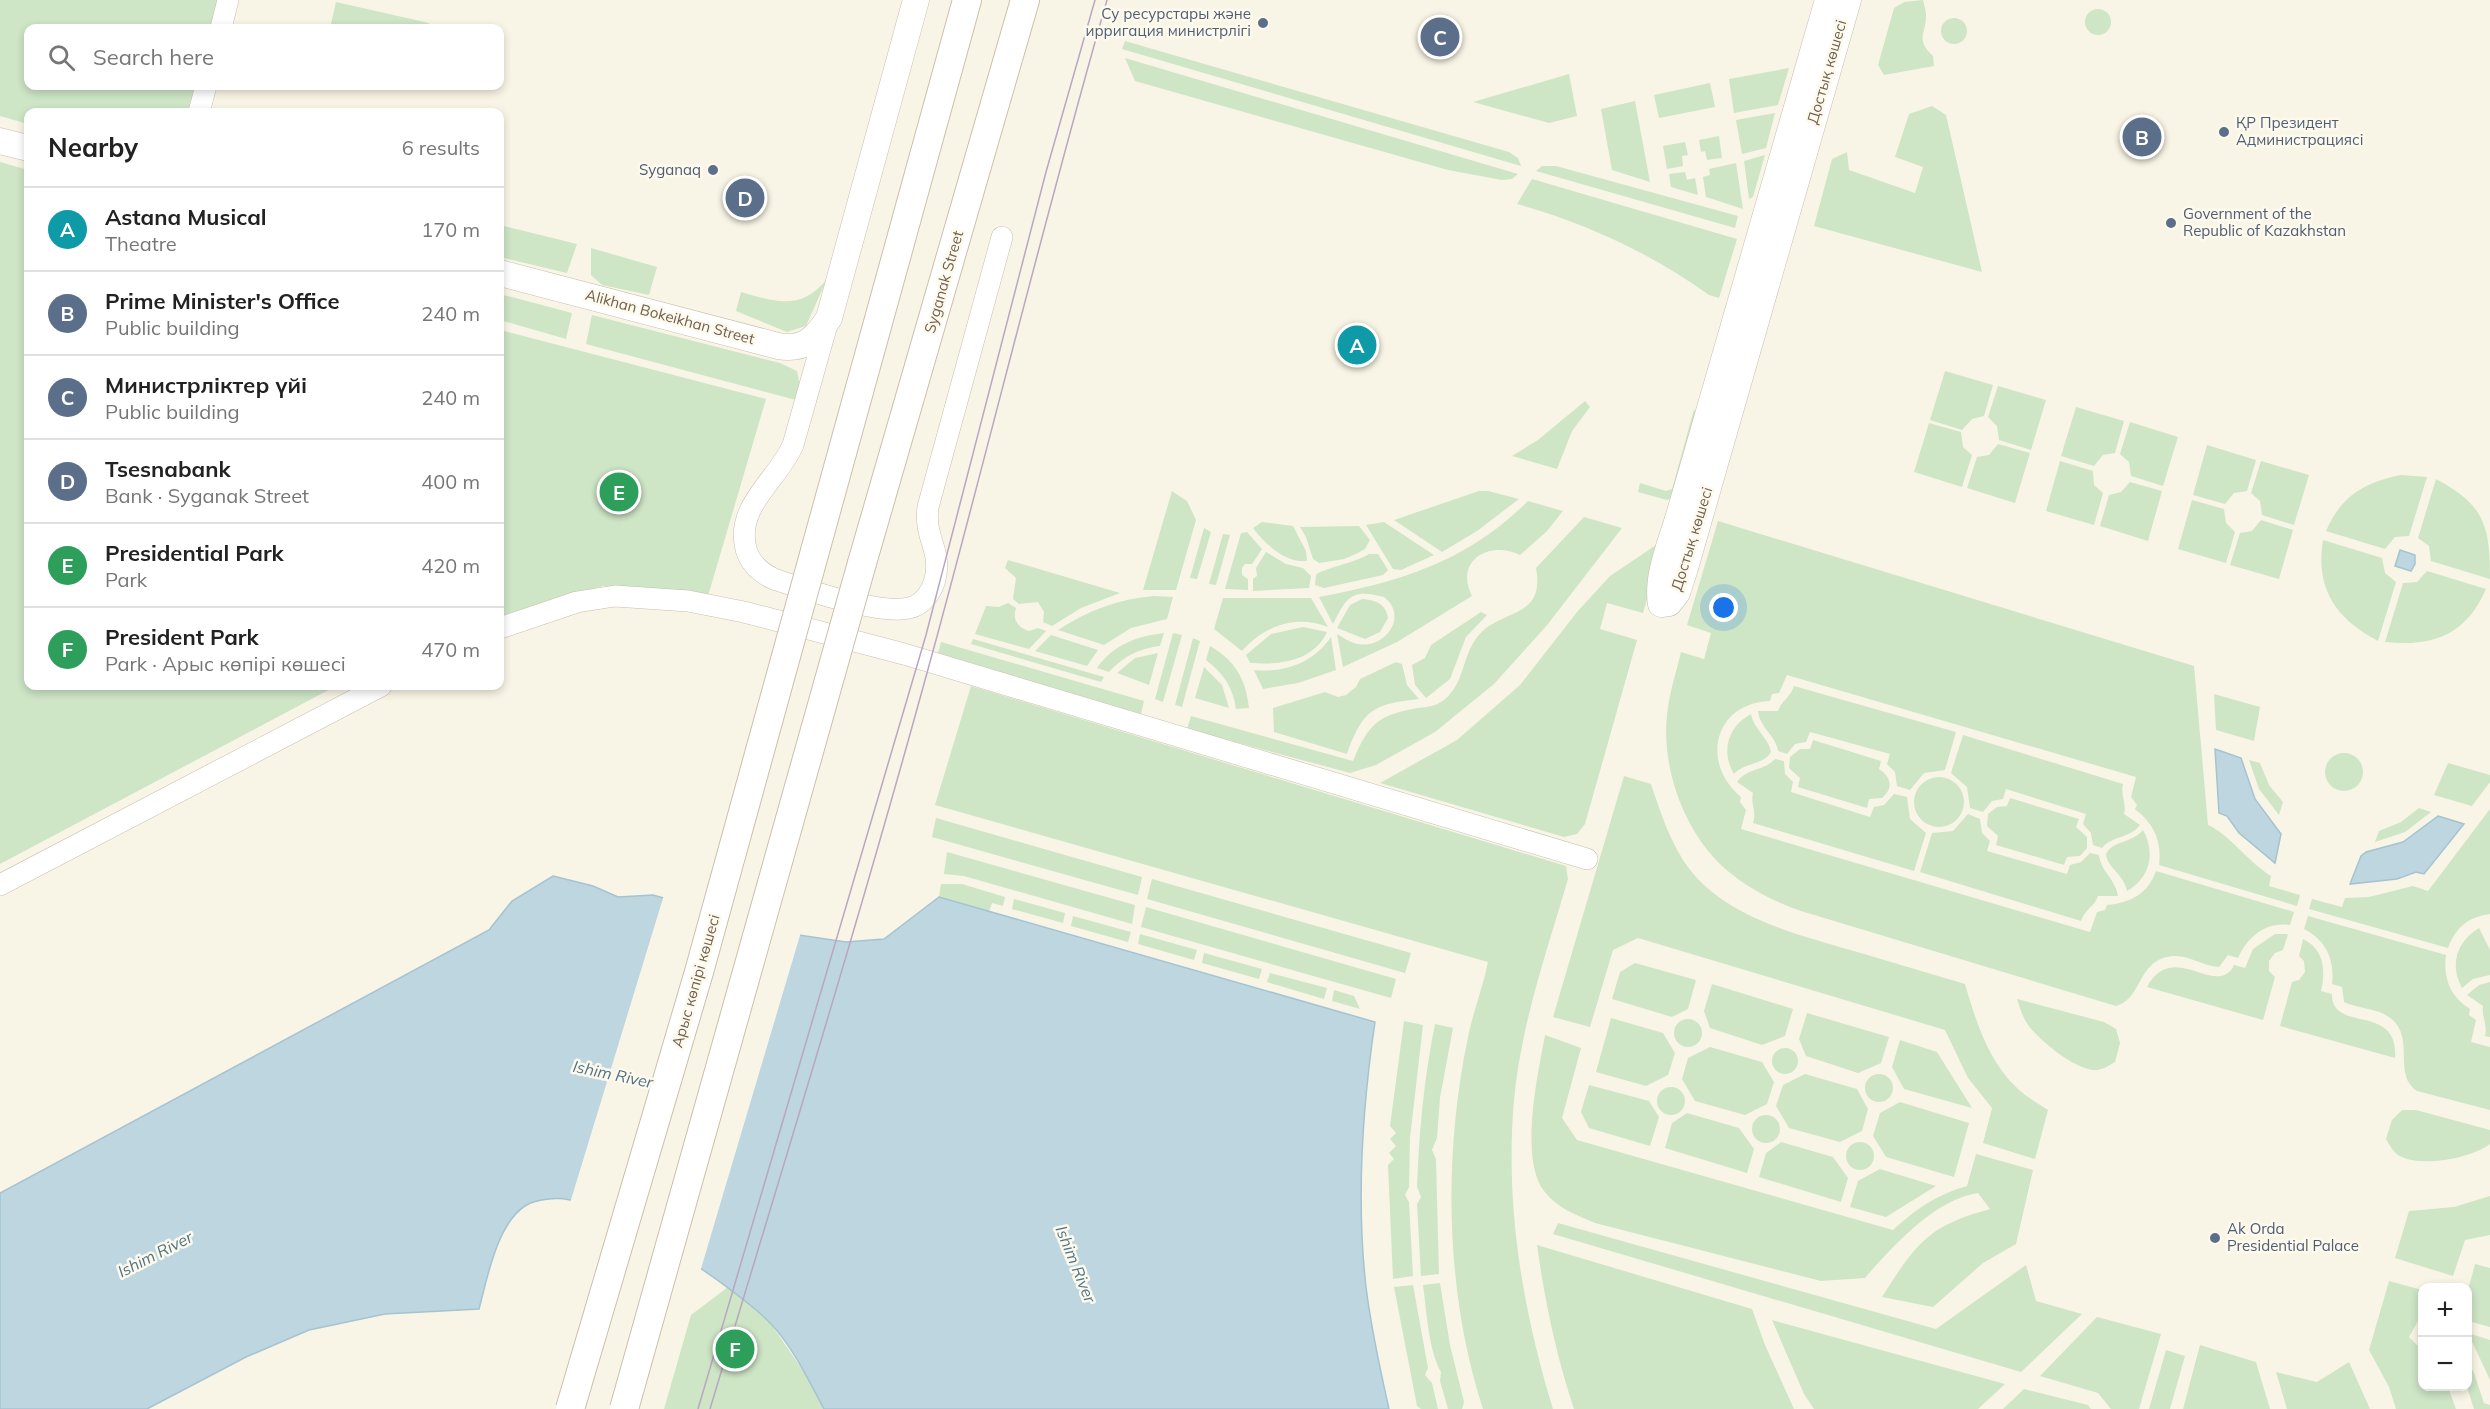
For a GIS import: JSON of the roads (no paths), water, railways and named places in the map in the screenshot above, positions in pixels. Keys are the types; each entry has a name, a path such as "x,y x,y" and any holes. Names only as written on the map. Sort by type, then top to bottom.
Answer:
{"main road":[{"name":"Арыс көпірі көшесі","path":"570,1409 699,972 967,0"},
{"name":"Syganak Street","path":"624,1409 862,563 1025,0"}],"street":[{"path":"222,24 228,0"},
{"path":"916,0 793,445 785,463 755,499 747,513 744,540 748,555 755,566 774,579 870,606 908,609 929,594 934,583 937,560 927,534 928,507 1002,237"},
{"name":"Достық көшесі","path":"1828,0 1680,512 1662,580 1661,604 1669,603 1677,593 1685,568 1848,0"},
{"path":"200,108 205,90"},
{"path":"0,141 24,147"},
{"name":"Alikhan Bokeikhan Street","path":"504,274 789,348 800,347 809,342 829,318"},
{"path":"504,627 577,602 615,596 688,601 744,612 904,654 1587,859"},
{"path":"0,885 373,690"}],"water":[{"path":"2400,550 2415,555 2415,564 2411,571 2395,566"},
{"path":"2215,749 2241,758 2255,799 2281,834 2275,863 2239,833 2227,816 2219,813"},
{"path":"2438,816 2464,824 2424,874 2416,872 2397,879 2350,884 2361,856 2366,852 2403,842"},
{"name":"Ishim River","path":"553,876 593,886 618,897 653,895 792,934 846,942 884,939 939,897 1375,1022 1364,1121 1361,1221 1368,1302 1389,1409 824,1409 779,1333 755,1309 732,1291 705,1271 616,1217 570,1200 547,1199 525,1206 507,1225 494,1253 479,1309 385,1314 309,1330 246,1357 147,1409 0,1409 0,1193 489,930 512,901"}],"tram line":[{"path":"698,1409 926,635 1046,172 1095,0"},
{"path":"710,1409 882,833 1107,0"}],"place":[{"name":"Су ресурстары және ирригация министрлігі","path":"1263,23"},
{"name":"Министрліктер үйі","path":"1440,37"},
{"name":"ҚР Президент Администрациясі","path":"2224,132"},
{"name":"Prime Minister's Office","path":"2142,137"},
{"name":"Syganaq","path":"713,170"},
{"name":"Tsesnabank","path":"745,198"},
{"name":"Government of the Republic of Kazakhstan","path":"2171,223"},
{"name":"Astana Musical","path":"1357,345"},
{"name":"Presidential Park","path":"619,492"},
{"name":"Ak Orda Presidential Palace","path":"2215,1238"},
{"name":"President Park","path":"735,1349"}]}
